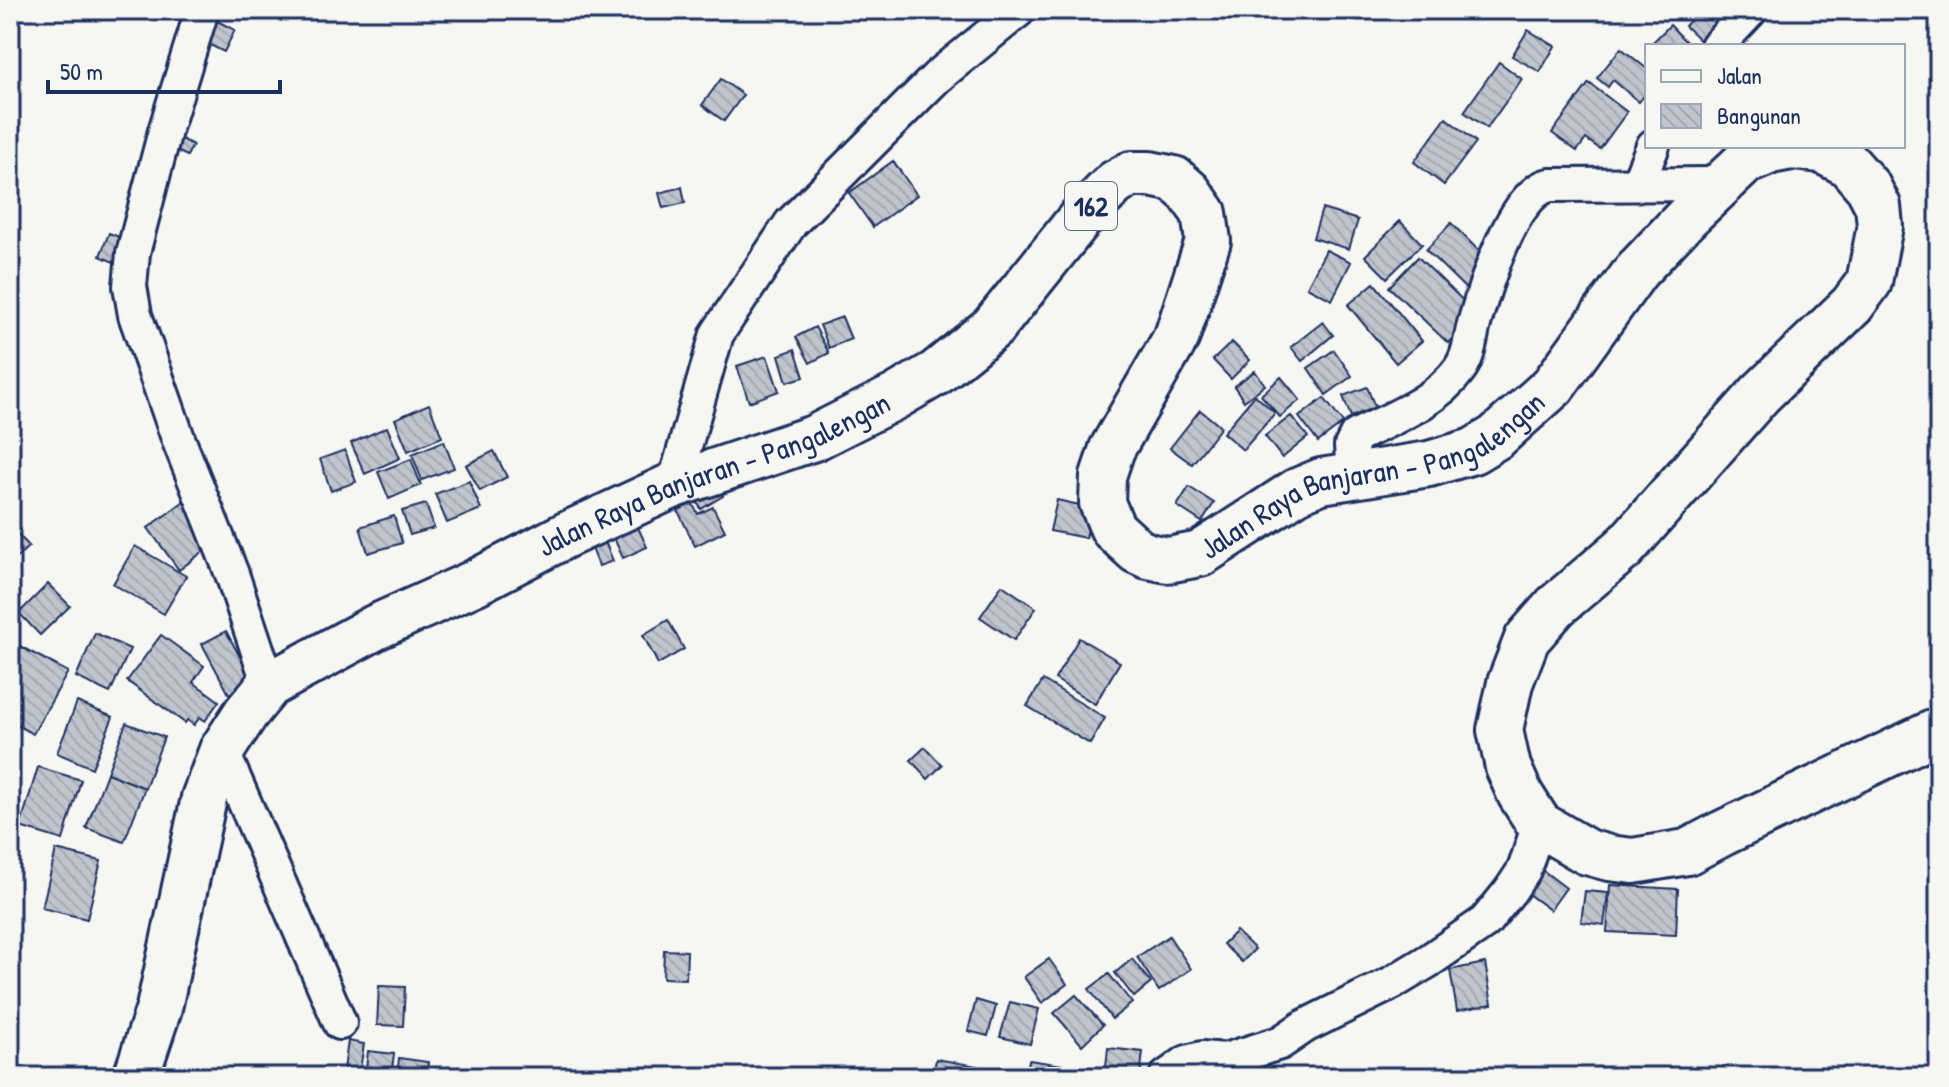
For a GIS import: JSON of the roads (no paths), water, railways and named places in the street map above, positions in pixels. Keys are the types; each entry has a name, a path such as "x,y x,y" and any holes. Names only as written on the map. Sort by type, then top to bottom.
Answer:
{"main road":[{"name":"Jalan Raya Banjaran - Pangalengan","path":"136,1077 159,1008 204,798 222,750 269,685 376,627 463,588 564,536 674,485 814,438 936,373 993,327 1096,200 1131,174 1174,179 1189,192 1204,213 1208,241 1177,336 1107,463 1103,476 1102,503 1113,529 1123,540 1148,556 1168,560 1200,554 1297,491 1321,481 1450,459 1473,451 1496,437 1553,386 1636,271 1745,162 1779,149 1821,150 1858,176 1878,206 1880,226 1869,282 1852,305 1760,394 1624,548 1556,606 1527,639 1510,683 1500,730 1508,767 1539,824 1587,852 1633,861 1687,852 1939,730"}],"street":[{"path":"202,10 165,131 133,253 130,286 139,329 232,574 269,685"},
{"path":"674,485 717,334 791,223 937,77 1019,10"},
{"path":"1719,44 1751,10"},
{"path":"1638,183 1652,148"},
{"path":"1353,476 1351,446 1356,436 1424,401 1459,371 1469,350 1493,268 1514,219 1529,197 1545,185 1722,184"},
{"path":"222,750 340,1023"},
{"path":"1166,1077 1187,1062 1202,1058 1225,1060 1280,1043 1305,1026 1392,983 1430,960 1485,922 1510,891 1524,870 1539,824"}]}
